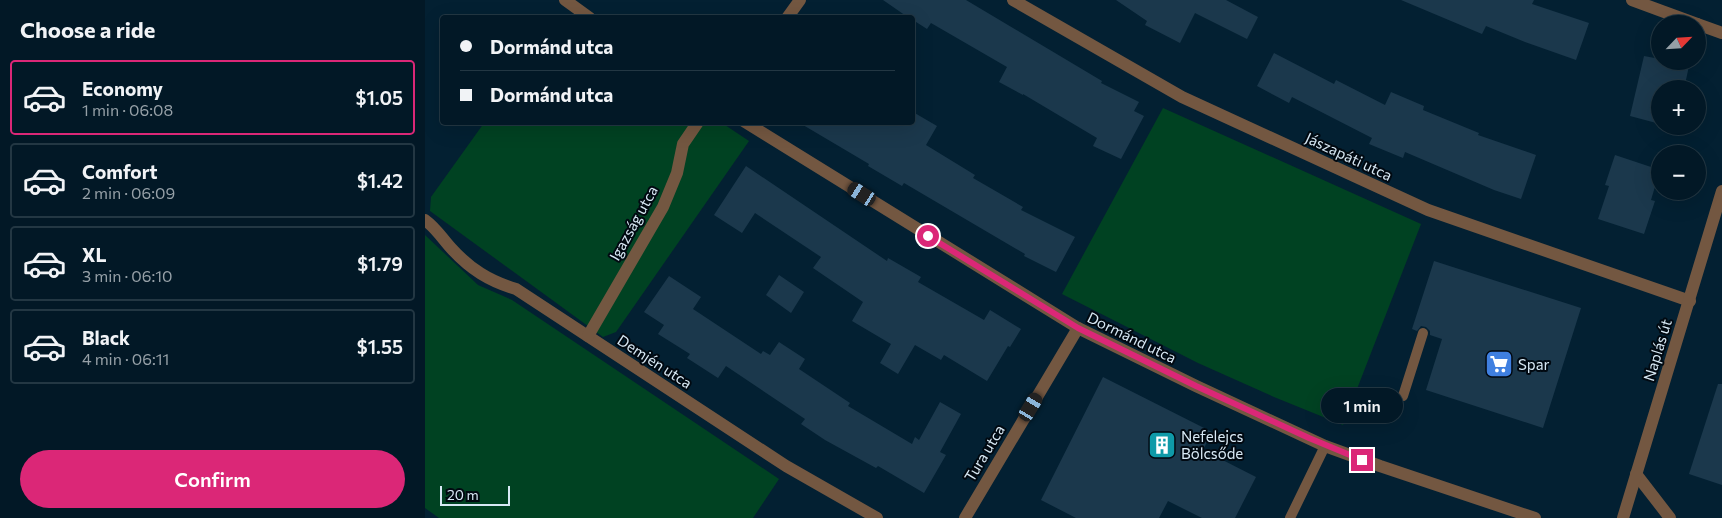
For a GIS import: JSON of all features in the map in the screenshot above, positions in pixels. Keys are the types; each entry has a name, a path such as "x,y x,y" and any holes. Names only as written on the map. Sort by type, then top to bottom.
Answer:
{"street":[{"path":"565,0 586,15"},
{"path":"789,15 799,0"},
{"name":"Jászapáti utca","path":"1013,0 1182,97 1429,210 1690,301"},
{"path":"1632,0 1673,15"},
{"path":"1706,27 1722,33"},
{"name":"Igazság utca","path":"588,336 663,207 677,173 683,144 696,125"},
{"name":"Dormánd utca","path":"750,125 1078,328 1325,446 1535,518"},
{"name":"Naplás út","path":"1623,518 1722,193"},
{"name":"Demjén utca","path":"425,220 434,226 451,249 473,269 495,283 516,289 786,466 877,518"},
{"name":"Tura utca","path":"965,518 1078,328"},
{"path":"1636,474 1670,518"}],"lane":[{"path":"1403,396 1423,333"},
{"path":"1290,518 1325,446"}],"green space":[{"path":"1163,108 1421,224 1343,425 1198,363 1062,294"},
{"path":"483,125 725,125 749,141 616,332 603,337 430,211 431,197"},
{"path":"425,235 478,285 512,300 779,479 753,518 439,518 425,508"}],"building":[{"path":"883,0 966,0 1102,81 1101,83 1139,102 1134,111 1144,116 1121,159 1093,146 1097,138 999,82 1007,67 931,23 927,29 915,21 915,15 905,15"},
{"path":"1116,0 1226,0 1258,17 1247,39 1195,13 1180,43 1145,25 1147,21"},
{"path":"1401,0 1534,0 1532,4 1589,23 1576,60 1486,26 1482,34"},
{"path":"1274,53 1334,84 1336,80 1385,105 1391,92 1424,106 1423,110 1479,133 1478,135 1536,155 1521,199 1494,190 1405,152 1403,158 1369,144 1372,138 1292,97 1289,103 1257,86"},
{"path":"1644,56 1651,57 1651,70 1688,70 1686,80 1651,80 1651,122 1630,116"},
{"path":"915,113 937,126 926,145 975,175 973,178 1023,207 1021,210 1075,237 1056,272 1024,256 1025,254 904,183 902,186 868,166 869,164 803,125 915,125"},
{"path":"1615,155 1651,167 1651,200 1655,201 1644,234 1598,219 1609,186 1605,185"},
{"path":"746,166 887,261 888,258 921,277 918,282 984,320 990,310 1021,329 1010,347 1008,346 987,381 944,355 941,360 915,345 898,374 880,363 891,344 852,321 863,302 813,268 821,257 755,213 742,233 714,215"},
{"name":"Spar","path":"1434,261 1581,308 1543,428 1426,390 1442,339 1430,335 1430,331 1426,327 1421,326 1417,331 1412,329"},
{"path":"779,275 804,292 791,313 766,295"},
{"path":"669,276 701,297 693,309 761,354 763,351 770,355 779,342 805,359 799,369 850,403 848,406 912,444 915,437 919,440 940,402 961,414 940,452 946,455 924,493 878,466 876,468 825,440 801,424 805,419 726,366 718,378 687,358 690,354 658,334 664,325 644,312"},
{"name":"Nefelejcs Bölcsőde","path":"1103,377 1212,432 1203,450 1256,477 1235,518 1202,518 1168,501 1159,518 1076,518 1041,500"},
{"path":"1718,384 1722,384 1722,485 1689,474"}],"place":[{"name":"Spar","path":"1499,364"},
{"name":"Nefelejcs Bölcsőde","path":"1162,445"}],"route":[{"path":"928,236 1078,328 1325,446 1362,460"}]}
